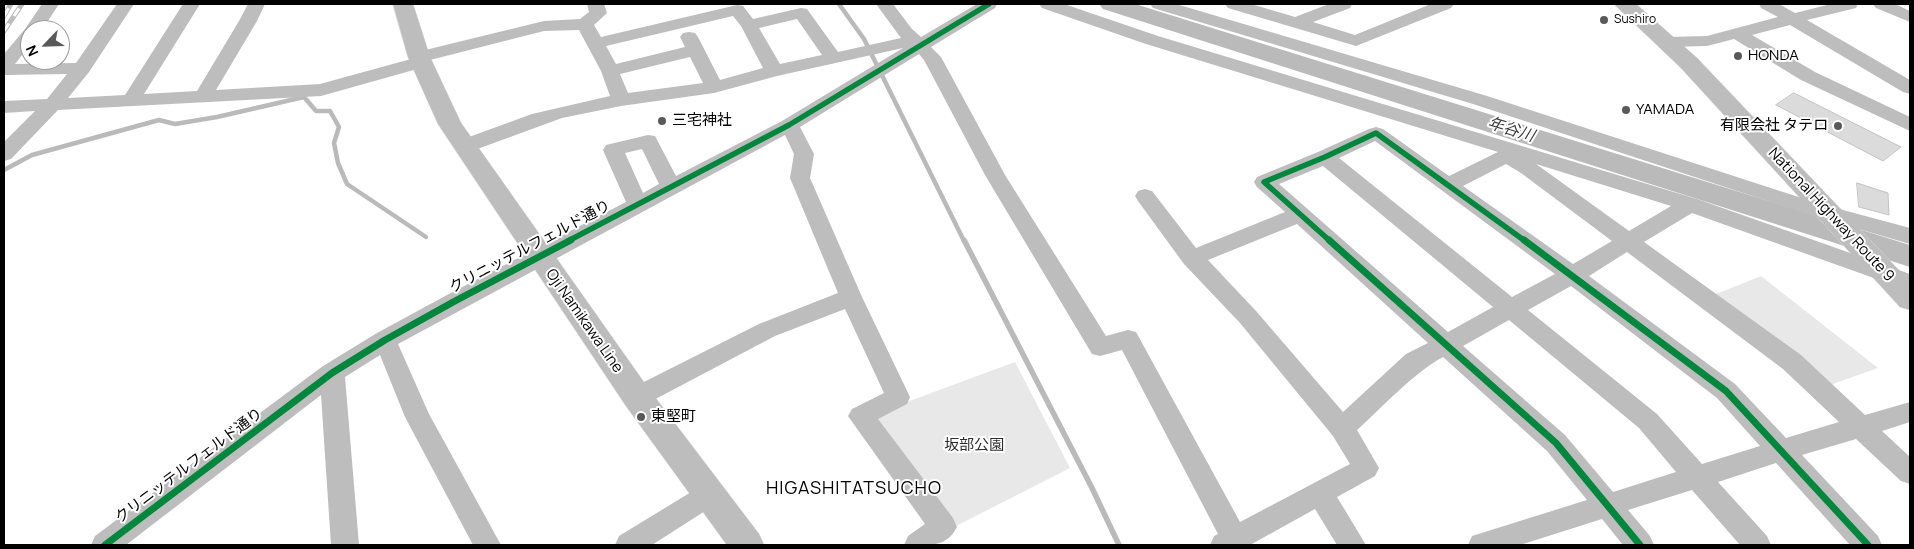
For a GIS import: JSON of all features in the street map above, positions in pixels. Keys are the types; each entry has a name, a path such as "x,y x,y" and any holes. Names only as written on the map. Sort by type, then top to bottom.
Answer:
{"main road":[{"name":"Oji Namikawa Line","path":"403,4 420,60 450,124 637,397 747,545"},
{"name":"National Highway Route 9","path":"1624,4 1666,42 1893,276 1910,300"}],"street":[{"path":"40,20 50,4"},
{"path":"4,154 52,105 82,68 125,4"},
{"path":"131,100 191,4"},
{"path":"203,96 248,21 256,4"},
{"path":"4,107 321,90 420,60 544,26 585,24 598,13 595,4"},
{"path":"884,4 906,33 932,57 995,175 1100,347 1128,339 1230,542 1366,468 1342,428 1248,317 1192,258 1145,196"},
{"name":"クリニッテルフェルド通り","path":"105,545 332,373 384,340 539,256 789,125 989,4"},
{"path":"1048,4 1152,40 1690,204 1893,276"},
{"path":"1159,4 1480,100 1833,216 1910,236"},
{"path":"1296,23 1344,4"},
{"path":"1244,5 1356,41 1445,4"},
{"path":"1767,4 1908,84"},
{"path":"1666,42 1707,41 1850,4"},
{"path":"1882,4 1910,17"},
{"path":"596,43 740,7 774,71"},
{"path":"749,25 801,13 833,58"},
{"path":"682,23 714,87"},
{"path":"585,24 610,71 621,100"},
{"path":"1738,34 1808,76 1910,125"},
{"path":"465,146 539,118 621,100 714,87 774,71 907,42 920,45"},
{"path":"4,68 20,46"},
{"path":"610,71 696,50"},
{"path":"4,68 82,68"},
{"path":"1861,101 1908,84"},
{"path":"789,125 804,154 800,178 851,297 898,397 861,416 943,527 918,545"},
{"path":"1640,545 1556,443 1264,182 1325,157 1376,133 1572,275 1726,391 1868,545"},
{"path":"638,204 613,150 648,140 671,187"},
{"path":"1448,185 1506,156 1528,168 1792,362 1910,473"},
{"path":"1325,157 1648,421 1757,545"},
{"path":"1342,428 1402,375 1415,360 1572,275 1690,204"},
{"path":"1192,258 1301,214"},
{"path":"637,397 767,330 851,297"},
{"path":"384,340 418,417 487,545"},
{"path":"332,373 345,545"},
{"path":"1482,545 1524,540 1609,506 1698,476 1910,412"},
{"path":"1319,493 1352,545"},
{"path":"630,545 710,494"}],"green space":[{"path":"1761,276 1878,368 1830,385 1711,296"},
{"name":"坂部公園","path":"1015,362 1070,468 956,526 875,423 877,413"}],"building":[{"name":"有限会社 タテロ","path":"1794,93 1901,147 1883,161 1776,105"},
{"path":"1857,183 1888,193 1889,215 1859,207"}],"waterway":[{"path":"839,4 864,39 964,241"},
{"name":"年谷川","path":"1111,4 1910,256"},
{"path":"4,170 32,155 159,120 175,124 217,117 304,97 316,111 330,111 339,127 334,143 338,163 347,184 426,237"},
{"path":"964,240 1092,488 1119,545"}],"railway":[{"path":"4,16 11,4"},
{"path":"4,31 22,4"}],"cycle path":[{"path":"105,545 332,373 385,340 455,301 789,125 989,4"},
{"path":"1640,545 1556,443 1264,182 1325,157 1376,133 1572,275 1726,391 1868,545"}],"place":[{"name":"Sushiro","path":"1604,20"},
{"name":"HONDA","path":"1738,56"},
{"name":"YAMADA","path":"1626,110"},
{"name":"三宅神社","path":"662,121"},
{"name":"有限会社 タテロ","path":"1838,126"},
{"name":"東堅町","path":"641,417"}],"district":[{"name":"HIGASHITATSUCHO","path":"854,489"}]}
